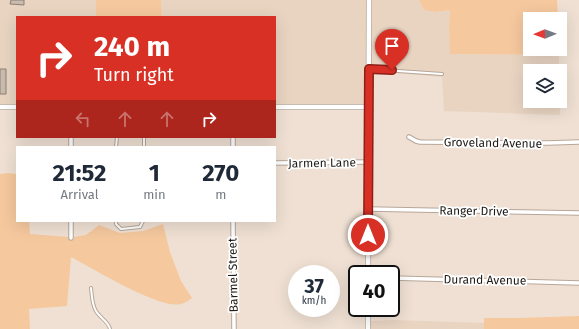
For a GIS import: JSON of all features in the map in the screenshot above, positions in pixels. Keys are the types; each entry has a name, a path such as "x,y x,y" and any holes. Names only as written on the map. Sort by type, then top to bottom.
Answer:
{"street":[{"path":"368,265 369,0"},
{"path":"0,107 16,107"},
{"path":"276,107 369,107"},
{"name":"Groveland Avenue","path":"409,137 420,142 579,142"},
{"name":"Jarmen Lane","path":"276,163 368,162"},
{"name":"Ranger Drive","path":"368,209 579,213"},
{"path":"71,222 71,238"},
{"name":"Barmel Street","path":"232,222 234,329"},
{"name":"Durand Avenue","path":"400,278 579,283"},
{"path":"368,317 368,329"}],"lane":[{"path":"369,69 442,74"},
{"path":"116,222 121,229 140,227 142,222"},
{"path":"91,288 96,311 109,324 110,329"}],"shaded area":[{"path":"0,0 96,0 96,16 16,16 16,104 0,104"},
{"path":"96,0 161,0 162,16 96,16"},
{"path":"161,0 366,0 366,104 276,104 276,16 162,16"},
{"path":"372,0 419,0 424,10 437,12 450,10 450,54 559,56 559,64 523,64 523,108 560,108 560,115 444,111 442,77 382,72 371,67"},
{"path":"419,0 557,0 558,12 523,12 523,55 450,54 450,10 437,12 424,10"},
{"path":"0,174 16,174 16,222 29,222 30,234 69,237 69,240 74,240 74,237 86,235 99,225 120,233 143,231 163,224 170,252 181,281 192,298 181,304 171,304 158,301 126,287 71,257 67,306 29,309 30,329 0,329"},
{"path":"579,316 579,329 484,329 484,318"},
{"path":"396,320 484,323 484,329 371,329 371,321"}],"building":[{"path":"11,0 24,0 24,5 10,4"},
{"path":"0,69 6,69 6,94 0,94"}],"route":[{"path":"368,235 369,69 392,70"}]}
